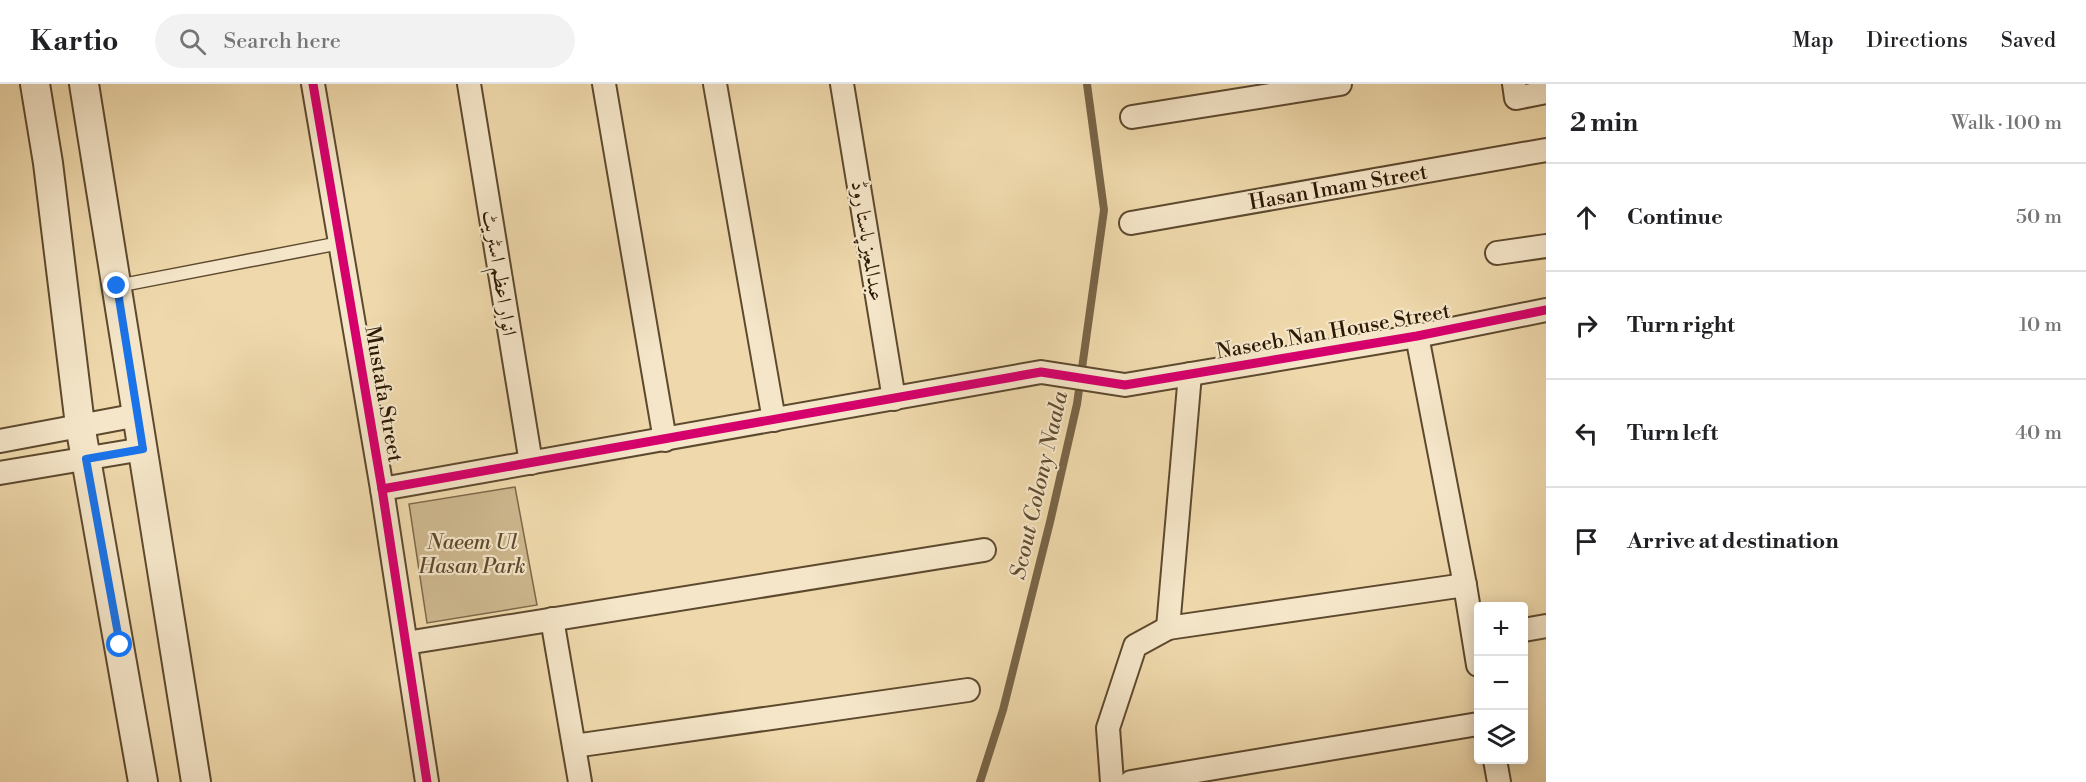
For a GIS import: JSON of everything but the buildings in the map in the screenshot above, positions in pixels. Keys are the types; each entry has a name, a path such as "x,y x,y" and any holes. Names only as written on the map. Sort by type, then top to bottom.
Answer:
{"street":[{"path":"35,84 48,163 80,425 143,782"},
{"path":"84,84 196,782"},
{"name":"Mustafa Street","path":"313,84 382,489 427,782"},
{"name":"انوار اعظم اسٹریٹ","path":"469,84 531,463"},
{"path":"604,84 665,440"},
{"path":"715,84 774,420"},
{"name":"عبدالمعیز پاستا روڈ","path":"842,84 894,399"},
{"path":"1132,117 1249,91 1340,84"},
{"path":"1514,84 1516,98 1546,92"},
{"name":"Hasan Imam Street","path":"1131,223 1546,150"},
{"path":"1497,253 1546,246"},
{"name":"Naseeb Nan House Street","path":"382,489 1041,372 1125,385 1417,336 1546,310"},
{"path":"1417,336 1474,629"},
{"path":"1168,628 1190,374"},
{"path":"0,441 138,415"},
{"path":"0,473 143,449"},
{"path":"406,643 984,550"},
{"path":"1112,782 1108,728 1135,646 1168,628 1465,585"},
{"path":"552,619 580,782"},
{"path":"1528,629 1546,626"},
{"path":"574,746 968,690"},
{"path":"1131,782 1474,724"},
{"path":"1496,764 1499,782"}],"lane":[{"path":"117,286 340,243"}],"green space":[{"name":"Naeem Ul Hasan Park","path":"515,487 537,605 427,623 409,504"}],"waterway":[{"name":"Scout Colony Naala","path":"980,782 1003,710 1077,404 1104,210 1087,84"}],"cycle path":[{"path":"313,84 382,489 427,782"},
{"path":"382,489 1041,372 1125,385 1417,336 1546,310"}],"route":[{"path":"117,286 143,449 86,459 120,645"}]}
